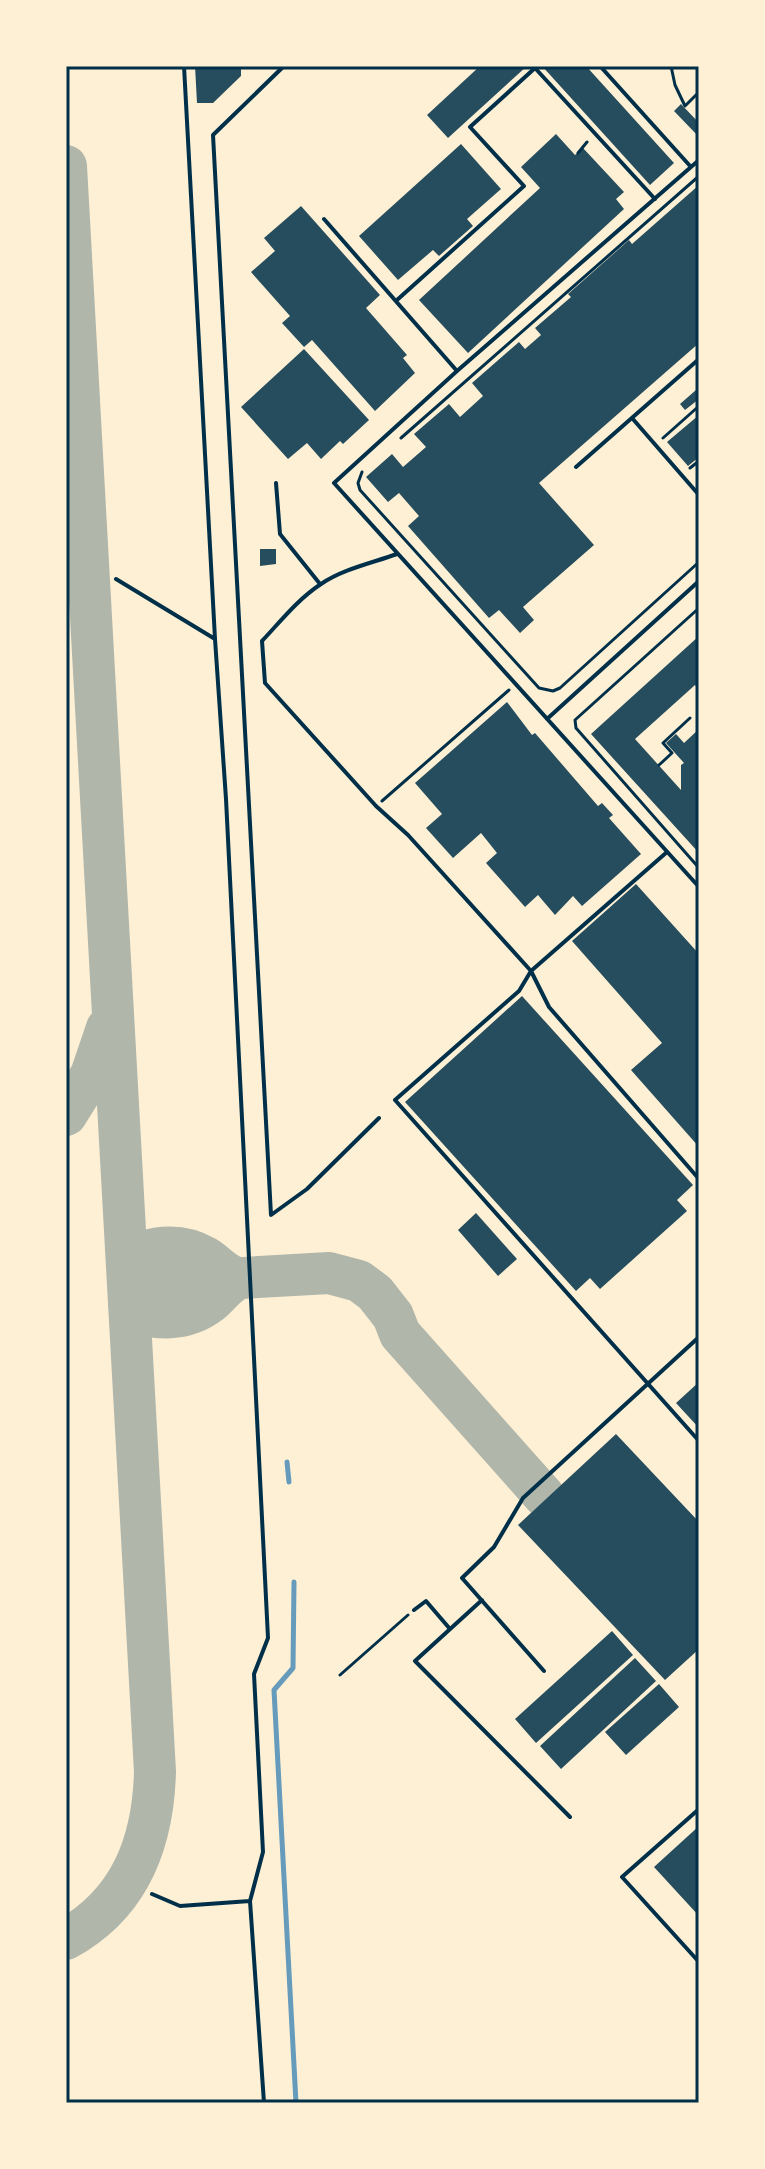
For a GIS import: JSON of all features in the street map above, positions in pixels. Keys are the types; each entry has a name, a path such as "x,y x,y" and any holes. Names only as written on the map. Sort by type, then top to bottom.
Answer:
{"lane":[{"path":"184,66 226,799 268,1638 254,1674 263,1852 250,1901 264,2103"},
{"path":"284,66 213,135 271,1215 307,1189 379,1118"},
{"path":"600,66 691,167"},
{"path":"397,300 524,186 470,127 535,68 655,199"},
{"path":"699,160 334,483 699,887"},
{"path":"324,219 457,371"},
{"path":"576,467 699,359"},
{"path":"632,418 699,495"},
{"path":"276,483 280,534 320,584"},
{"path":"397,554 320,584 262,641 265,683 531,971 549,1007 699,1179"},
{"path":"116,579 215,639"},
{"path":"546,720 699,581"},
{"path":"667,852 531,971 519,991 395,1100 699,1441"},
{"path":"544,1671 462,1578 494,1547 523,1498 699,1337"},
{"path":"482,1600 415,1661 570,1817"},
{"path":"414,1610 426,1601 450,1629"},
{"path":"699,1809 622,1877 699,1962"},
{"path":"152,1894 180,1906 250,1901"}],"path":[{"path":"671,66 675,85 685,106 699,92"},
{"path":"578,153 596,134"},
{"path":"401,438 699,176"},
{"path":"655,444 699,406"},
{"path":"365,469 358,483 360,490 544,691 560,688 699,562"},
{"path":"698,611 575,720 576,728 699,868"},
{"path":"376,806 515,685"},
{"path":"659,765 672,753 663,743 690,718"},
{"path":"598,754 604,748"},
{"path":"340,1675 414,1610"}],"building":[{"path":"195,66 241,66 241,76 213,103 197,103"},
{"path":"480,66 527,66 448,138 427,115"},
{"path":"542,66 586,66 674,163 650,185"},
{"path":"681,104 699,123 699,137 674,111"},
{"path":"556,134 575,155 583,148 624,192 616,199 624,209 468,353 419,300 540,188 521,167"},
{"path":"461,144 501,189 467,219 473,226 439,256 433,250 398,280 359,236"},
{"path":"699,185 699,343 539,483 594,545 523,607 534,620 520,633 499,610 489,618 408,526 419,516 399,493 388,502 366,477 392,454 403,467 426,447 414,434 449,404 460,417 483,396 472,383 519,342 525,349 541,335 535,328 571,297 568,294 629,240 632,244"},
{"path":"301,206 380,295 366,308 407,355 403,358 415,373 375,411 312,340 304,347 282,323 290,316 251,272 275,251 264,238"},
{"path":"304,349 369,420 321,459 307,443 288,459 241,407"},
{"path":"696,390 699,399 685,410 680,404"},
{"path":"699,415 699,457 688,466 667,442"},
{"path":"260,549 276,549 276,564 260,566"},
{"path":"699,636 699,690 695,685 635,739 681,790 681,765 684,763 666,743 676,734 684,743 699,729 699,853 591,734"},
{"path":"507,702 532,735 535,733 598,806 602,803 613,815 609,818 641,854 582,906 573,896 555,915 538,895 525,907 486,863 497,853 481,833 453,858 426,828 442,814 415,783"},
{"path":"636,884 699,954 699,1147 631,1070 662,1043 572,941"},
{"path":"522,996 693,1185 677,1200 687,1211 600,1289 590,1278 576,1291 405,1102"},
{"path":"476,1213 517,1259 498,1276 458,1230"},
{"path":"699,1382 699,1428 676,1403"},
{"path":"616,1434 699,1522 699,1649 665,1680 518,1525"},
{"path":"612,1631 633,1655 536,1743 515,1719"},
{"path":"635,1658 656,1681 561,1769 540,1746"},
{"path":"659,1684 679,1707 626,1755 605,1732"},
{"path":"699,1826 699,1916 654,1867"}],"waterway":[{"path":"287,1462 289,1482"},
{"path":"294,1582 293,1668 274,1690 296,2103"}],"taxiway":[{"path":"66,166 155,1772 149,1823 134,1868 107,1908 66,1939"},
{"path":"66,1115 91,1075 107,1028"},
{"path":"127,1267 143,1253 163,1248 185,1249 238,1278"},
{"path":"130,1308 135,1297 156,1283 329,1273 359,1281 375,1293 393,1316 400,1334 544,1496"},
{"path":"129,1305 148,1315 181,1316 202,1308 239,1278"}]}
